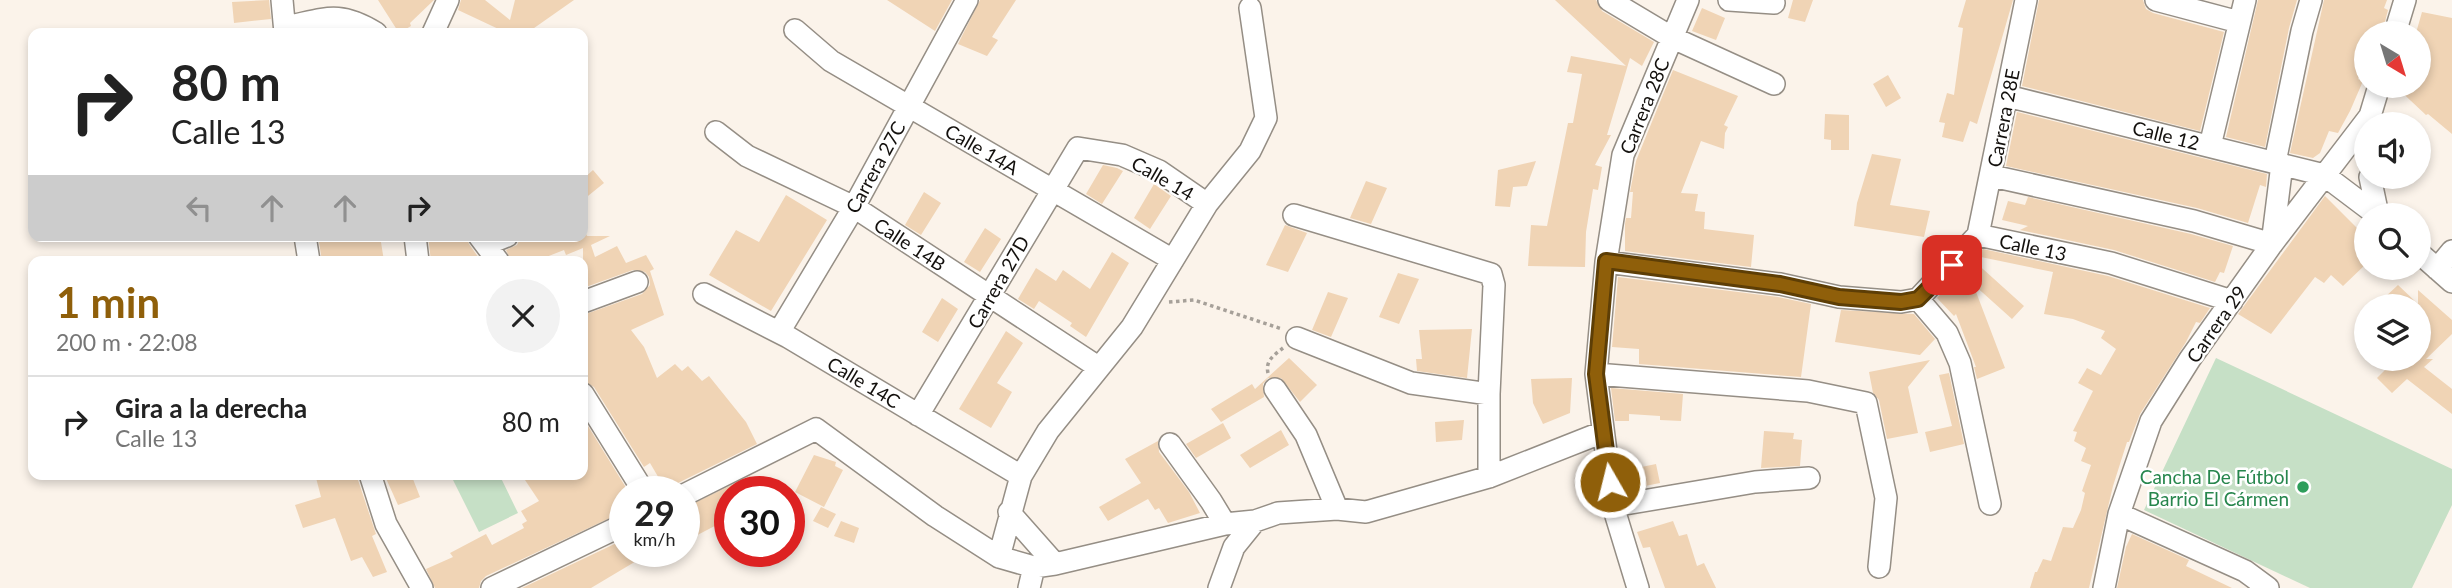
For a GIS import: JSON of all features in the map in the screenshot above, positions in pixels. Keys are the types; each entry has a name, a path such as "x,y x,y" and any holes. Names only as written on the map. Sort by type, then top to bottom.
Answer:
{"street":[{"path":"282,0 285,28"},
{"path":"435,28 448,0"},
{"name":"Carrera 27C","path":"779,332 854,207 967,0"},
{"path":"1609,0 1671,37 1774,83"},
{"path":"1730,0 1774,3"},
{"name":"Carrera 28E","path":"1978,235 2026,0"},
{"path":"2156,0 2239,22"},
{"path":"2210,146 2245,0"},
{"path":"1992,176 2194,221 2272,244 2279,163 2302,31 2311,0"},
{"path":"2399,21 2405,0"},
{"name":"Carrera 28C","path":"1638,588 1613,506 1596,374 1606,261 1623,155 1686,1"},
{"path":"999,557 1021,476 1048,430 1132,327 1206,204 1250,151 1266,118 1250,8"},
{"path":"293,28 339,17 366,28"},
{"name":"Calle 14A","path":"796,30 831,61 1173,260"},
{"name":"Calle 12","path":"2007,96 2324,176"},
{"name":"Calle 14B","path":"716,132 747,156 854,207 1098,367"},
{"name":"Carrera 29","path":"2104,588 2119,514 2151,421 2190,359 2272,244 2354,139"},
{"name":"Calle 14","path":"1078,148 1122,155 1159,171 1206,204"},
{"name":"Carrera 27D","path":"918,415 1078,148"},
{"path":"2324,176 2361,203"},
{"path":"1294,215 1491,274 1493,285 1489,477"},
{"name":"Calle 13","path":"1918,299 1978,235 2110,263 2232,301"},
{"path":"2431,263 2445,275 2452,251"},
{"path":"1606,261 1780,284 1839,297 1901,302 1918,299 1947,333 1960,363 1990,504"},
{"path":"588,300 637,282"},
{"name":"Calle 14C","path":"704,294 779,332 1021,476"},
{"path":"1297,338 1411,383 1489,394"},
{"path":"1596,374 1808,391 1866,403 1886,498 1880,567"},
{"path":"1275,389 1306,435 1337,509"},
{"path":"588,402 634,476"},
{"path":"700,487 816,429 935,516 999,557 1034,567 1224,524 1255,521 1278,513 1337,509 1366,512 1489,477 1603,432"},
{"path":"1170,444 1224,524"},
{"path":"1613,506 1755,482 1809,478"},
{"path":"372,480 386,524 422,588"},
{"path":"1010,512 1055,564"},
{"path":"2119,514 2242,579 2268,588"},
{"path":"1219,588 1234,547 1255,521"},
{"path":"492,588 609,532"},
{"path":"1030,588 1034,567"}],"path":[{"path":"1149,301 1194,300 1287,331 1297,338 1269,361 1266,367 1275,389"}],"green space":[{"name":"Cancha De Fútbol Barrio El Cármen","path":"2216,358 2452,469 2452,505 2412,588 2310,588 2144,510"},
{"path":"453,480 502,480 518,513 479,532"}],"building":[{"path":"269,0 271,19 234,23 232,2"},
{"path":"378,0 434,0 410,23 411,26 396,28"},
{"path":"461,0 485,0 510,20 515,0 574,0 534,28 496,28 458,10"},
{"path":"887,0 952,0 935,31"},
{"path":"980,0 1016,0 992,37 998,40 987,56 958,44"},
{"path":"1555,0 1596,0 1602,11 1654,42 1642,66 1630,58 1607,135 1611,135 1595,165 1602,167 1598,190 1593,189 1586,232 1585,267 1528,266 1531,225 1547,226 1568,123 1573,123 1582,74 1567,72 1571,56 1626,66"},
{"path":"1793,0 1813,0 1805,22 1788,18"},
{"path":"1966,0 2013,0 1977,124 1970,121 1963,142 1942,137 1945,123 1939,122 1947,93 1954,95 1963,28 1958,27"},
{"path":"2039,0 2143,0 2146,9 2153,13 2224,32 2200,131 2022,86"},
{"path":"2258,0 2297,0 2265,147 2226,137"},
{"path":"2324,0 2387,0 2384,8 2388,10 2385,21 2354,21 2356,98 2338,133 2329,131 2320,153 2313,158 2290,153"},
{"path":"1702,8 1725,18 1716,40 1692,31"},
{"path":"2422,12 2452,18 2452,134 2431,116 2431,112 2423,112 2408,98 2431,98 2431,21 2419,21"},
{"path":"1673,70 1738,96 1724,125 1728,127 1724,149 1701,141 1681,193 1698,194 1695,211 1705,212 1704,229 1754,235 1751,267 1625,251 1625,224 1626,218 1631,218 1633,192 1630,192 1636,161"},
{"path":"1888,75 1901,98 1886,107 1873,84"},
{"path":"2017,112 2267,174 2266,187 2260,185 2248,223 2197,208 2006,166"},
{"path":"1825,114 1849,115 1849,150 1831,150 1831,140 1824,139"},
{"path":"1872,154 1901,159 1890,205 1930,211 1924,237 1854,226 1857,203"},
{"path":"1536,161 1527,186 1513,187 1510,207 1495,206 1498,170"},
{"path":"1103,165 1123,171 1102,204 1086,194"},
{"path":"593,170 604,183 588,196 588,174"},
{"path":"1366,181 1387,188 1371,224 1350,218"},
{"path":"1154,184 1171,196 1150,229 1134,218"},
{"path":"924,192 941,203 921,235 905,225"},
{"path":"786,195 827,220 771,311 709,275 736,230 759,242"},
{"path":"2325,196 2354,225 2354,275 2343,286 2331,275 2324,283 2315,277 2271,334 2238,314"},
{"path":"2028,197 2233,246 2224,273 2220,272 2215,282 2114,250 2020,230 2028,226 2002,220 2008,201 2025,205"},
{"path":"1285,225 1307,233 1288,272 1266,265"},
{"path":"985,228 1001,239 980,272 964,262"},
{"path":"588,236 610,236 591,245 595,257 617,246 626,263 646,255 654,269 650,271 664,315 631,330 644,347 657,378 675,364 682,371 688,366 702,381 709,376 746,422 757,444 692,476 658,476 650,463 644,467 594,387 588,384 588,313 642,294 650,285 649,277 645,272 633,270 588,286 588,256 583,256 583,248 566,255 564,250 549,256 509,256 506,250 518,242 588,242"},
{"path":"319,242 381,242 383,256 321,256"},
{"path":"429,242 468,242 477,256 430,256"},
{"path":"1983,249 2108,276 2210,308 2200,323 2196,322 2140,414 2127,442 2113,486 2089,588 2030,588 2043,559 2051,561 2063,527 2073,528 2085,493 2082,491 2091,465 2081,461 2086,448 2074,441 2077,432 2073,431 2093,391 2078,383 2087,368 2101,375 2116,349 2101,338 2105,331 2073,319 2044,314 2053,272 1976,256"},
{"path":"1112,252 1129,263 1086,337 1070,326 1072,323 1039,301 1034,309 1018,299 1036,268 1056,281 1063,270 1090,289"},
{"path":"1973,260 2024,306 2012,319 1973,284 2005,368 1977,379 1976,367 1956,314 1954,316 1937,298"},
{"path":"1398,273 1419,279 1399,324 1379,317"},
{"path":"1618,277 1778,297 1811,304 1801,377 1639,364 1639,349 1612,347"},
{"path":"2398,285 2407,294 2388,294"},
{"path":"1328,292 1348,298 1331,337 1312,330"},
{"path":"942,298 958,309 938,342 922,332"},
{"path":"2431,301 2452,320 2452,334 2431,354"},
{"path":"1841,310 1914,314 1935,339 1920,355 1835,342"},
{"path":"1472,329 1467,378 1417,371 1416,359 1422,359 1419,330"},
{"path":"1006,331 1023,343 997,383 1012,392 991,428 959,409"},
{"path":"1289,358 1317,385 1300,402 1281,378 1268,378 1263,384 1264,397 1221,422 1211,409 1252,384 1255,389"},
{"path":"1930,360 1908,387 1918,433 1887,439 1879,400 1873,393 1869,372"},
{"path":"2384,371 2429,371 2452,389 2452,414 2407,379 2392,393 2377,378"},
{"path":"1949,373 1964,444 1930,452 1925,432 1952,426 1939,375"},
{"path":"1572,378 1570,413 1543,424 1533,403 1531,379"},
{"path":"1611,388 1683,394 1681,421 1660,420 1660,416 1629,414 1629,421 1615,421"},
{"path":"1464,420 1462,440 1436,442 1435,422"},
{"path":"1223,423 1231,438 1196,458 1186,444"},
{"path":"588,426 619,476 609,476 609,518 486,576 479,588 435,588 426,569 453,557 450,553 486,534 492,545 524,528 522,524 527,521 521,511 539,501 525,480 588,480"},
{"path":"1281,430 1289,445 1250,468 1240,455"},
{"path":"1764,431 1794,433 1793,439 1802,440 1800,466 1761,468"},
{"path":"1158,441 1159,452 1189,492 1200,513 1168,523 1159,508 1155,510 1148,499 1108,521 1099,507 1141,483 1125,459"},
{"path":"814,455 836,462 835,466 843,470 824,507 805,497 803,476"},
{"path":"1656,464 1660,483 1625,490 1622,471"},
{"path":"317,480 358,480 376,534 372,536 387,572 373,577 362,557 351,561 335,518 303,528 295,505 321,497"},
{"path":"387,480 413,480 420,497 398,505"},
{"path":"714,493 714,526 700,534 700,500"},
{"path":"821,507 836,514 828,528 813,521"},
{"path":"841,521 859,528 854,543 834,536"},
{"path":"1673,521 1679,536 1687,534 1697,566 1704,563 1716,588 1665,588 1650,547 1643,548 1637,532"},
{"path":"2132,534 2189,560 2186,566 2232,588 2117,588 2126,547"},
{"path":"609,547 609,567 626,567 591,588 522,588"}],"place":[{"name":"Cancha De Fútbol Barrio El Cármen","path":"2303,487"}],"route":[{"path":"1610,482 1596,374 1606,261 1780,284 1839,297 1901,302 1918,299 1952,265"}]}
